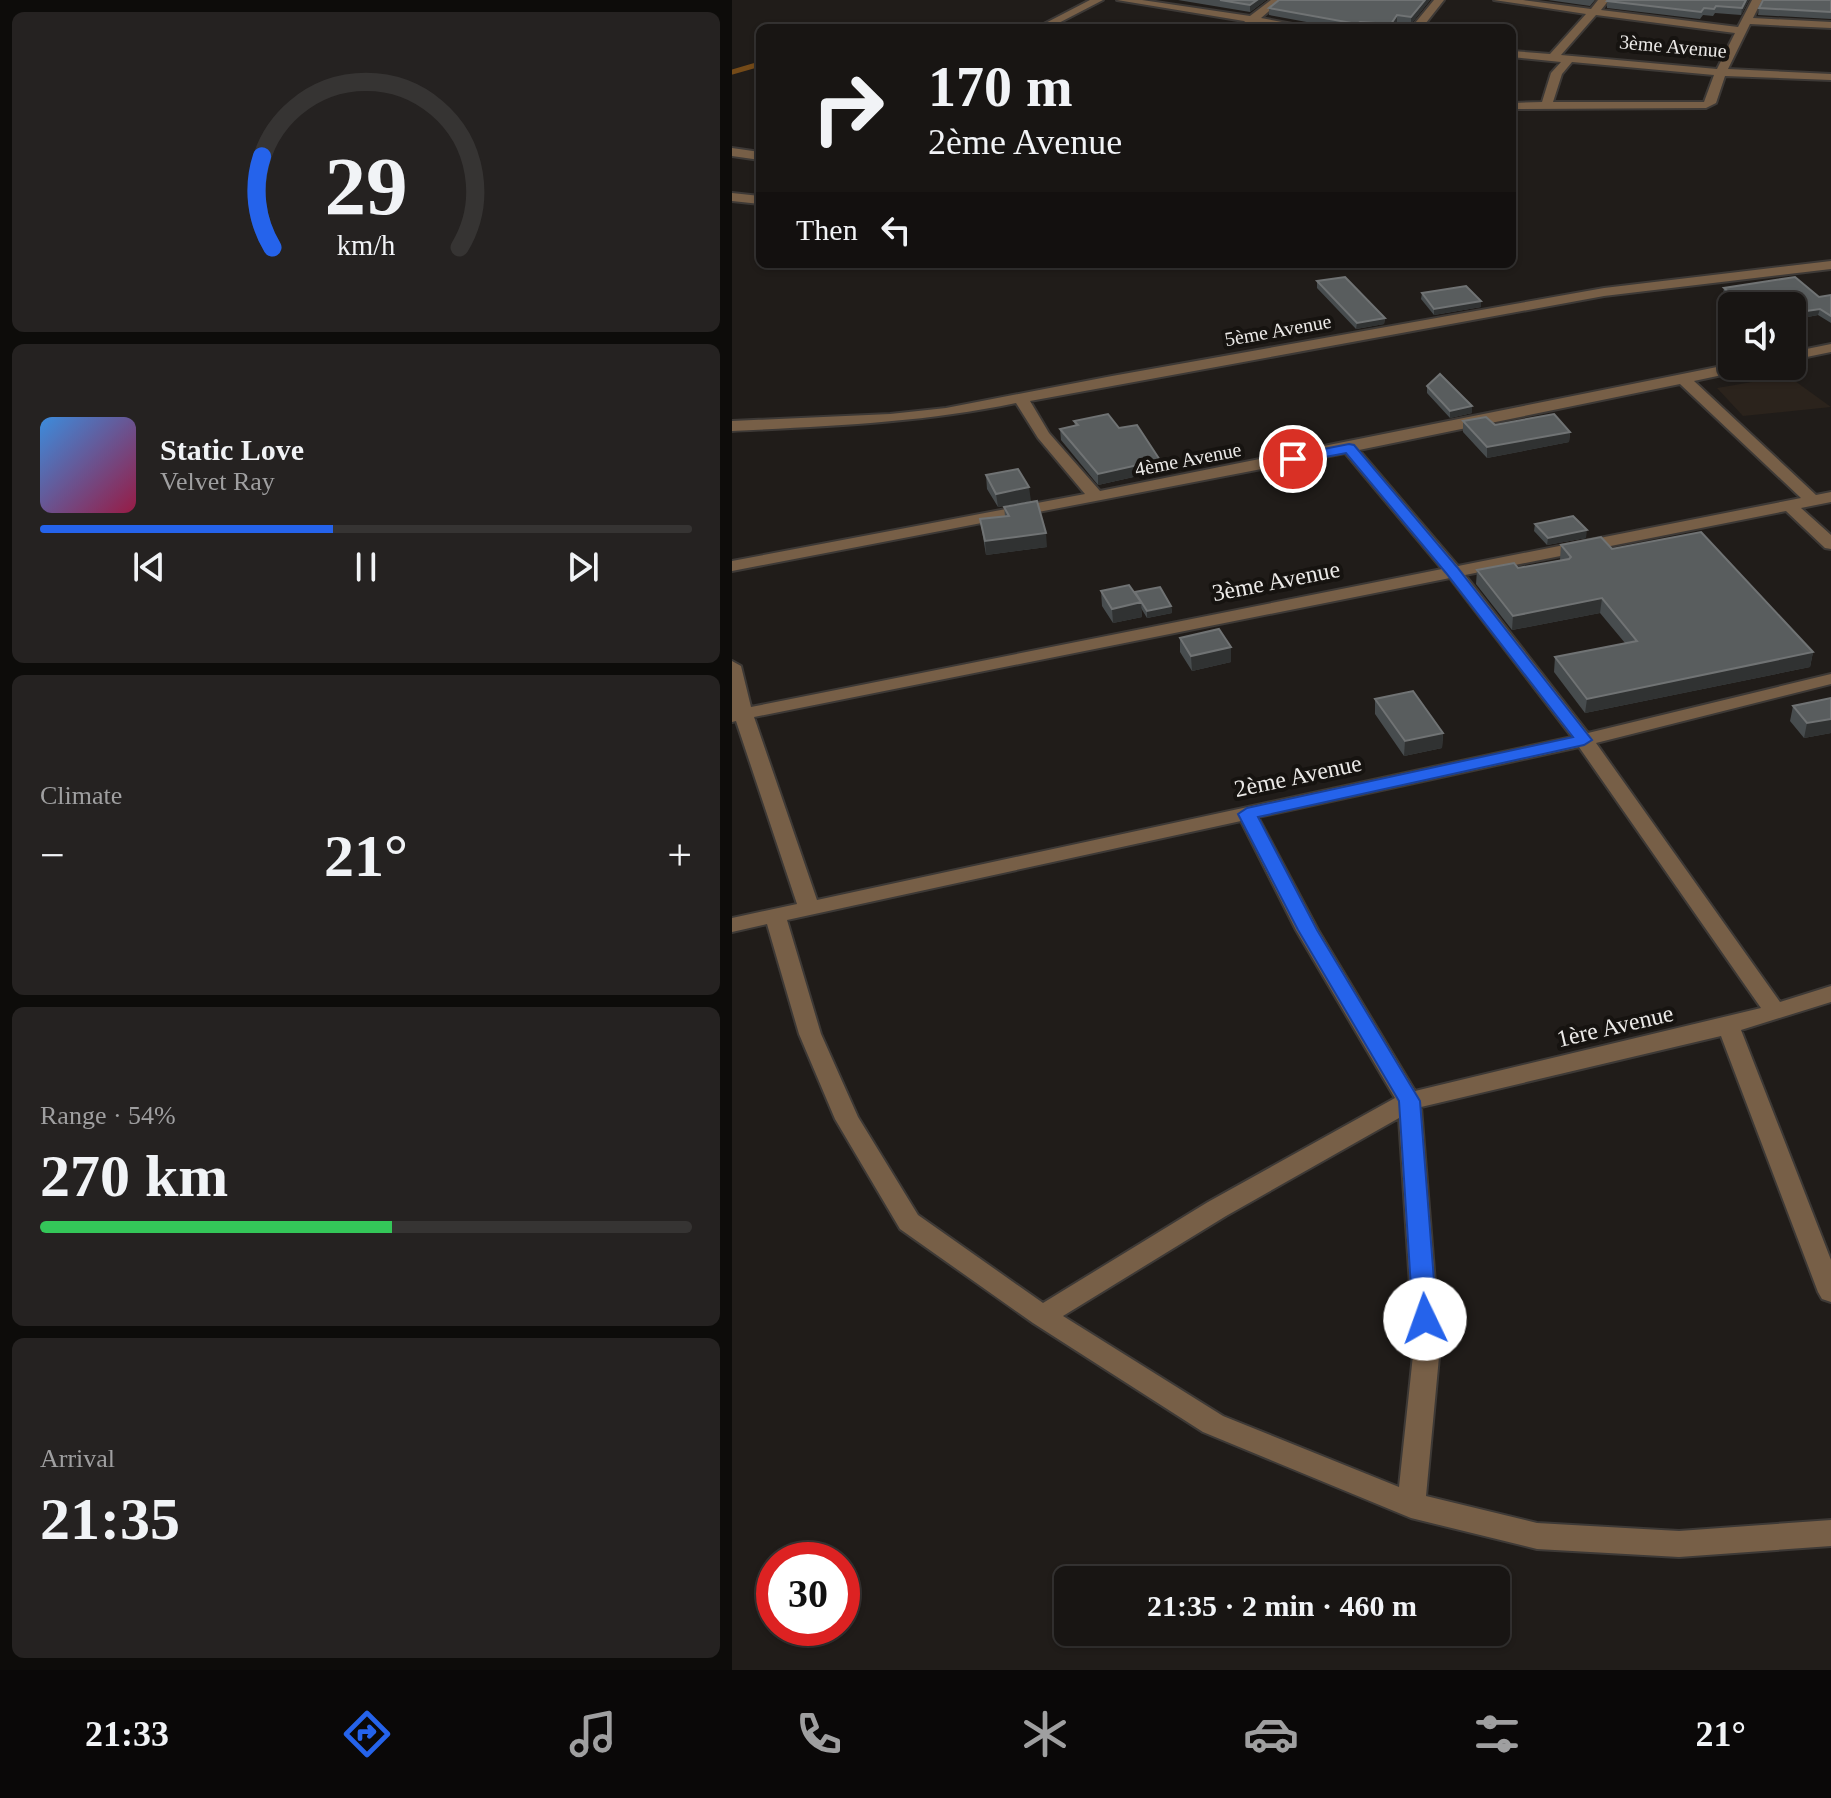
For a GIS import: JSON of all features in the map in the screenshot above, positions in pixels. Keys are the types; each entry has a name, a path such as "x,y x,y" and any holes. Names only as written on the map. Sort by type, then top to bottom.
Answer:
{"street":[{"path":"1049,24 1098,0"},
{"path":"1122,0 1284,24"},
{"path":"1245,24 1277,0"},
{"path":"1419,24 1439,0"},
{"path":"1499,0 1589,13 1745,26 1831,25"},
{"path":"1552,58 1589,13 1604,0"},
{"path":"1516,106 1706,105 1710,103 1718,72 1757,0"},
{"name":"3ème Avenue","path":"1516,54 1718,72 1831,77"},
{"path":"1546,106 1557,73 1568,60"},
{"path":"732,152 756,155"},
{"path":"732,197 756,200"},
{"name":"5ème Avenue","path":"732,426 904,418 946,413 1604,292 1831,265"},
{"path":"1806,353 1831,348"},
{"name":"4ème Avenue","path":"732,566 1349,448 1718,372"},
{"path":"1683,379 1822,499"},
{"path":"1020,397 1043,435 1097,497"},
{"path":"1349,448 1452,570 1584,740 1775,1012"},
{"name":"3ème Avenue","path":"738,714 1822,499"},
{"path":"1790,506 1831,544"},
{"path":"732,666 738,714 809,907"},
{"name":"2ème Avenue","path":"732,925 1584,740 1831,679"},
{"path":"1247,814 1307,930 1409,1101 1427,1346 1411,1505"},
{"path":"775,914 810,1034 841,1105 909,1222 1042,1316 1213,1424 1411,1505 1537,1536 1679,1544 1831,1533"},
{"name":"1ère Avenue","path":"1042,1316 1217,1209 1409,1101 1728,1026 1831,994"},
{"path":"1728,1026 1831,1292"}],"shaded area":[{"path":"1764,380 1794,380 1831,407 1743,416 1717,388"}],"building":[{"path":"1220,0 1257,0 1250,5"},
{"path":"1279,0 1425,0 1411,17 1397,15 1391,24 1357,24 1269,8"},
{"path":"1608,0 1746,0 1742,8 1716,6 1714,9 1704,8 1701,12"},
{"path":"1763,0 1831,0 1831,12 1759,8"},
{"path":"1345,277 1385,318 1357,323 1317,281"},
{"path":"1795,277 1819,297 1831,295 1831,316 1820,309 1806,311 1806,292 1729,292 1724,288"},
{"path":"1466,286 1481,301 1434,309 1422,293"},
{"path":"1440,374 1472,406 1450,411 1427,386"},
{"path":"1108,414 1119,428 1137,425 1160,460 1098,474 1060,429 1078,425 1074,421"},
{"path":"1554,414 1570,432 1487,447 1463,421 1486,417 1495,425"},
{"path":"1018,469 1029,487 996,494 986,475"},
{"path":"1037,501 1046,533 985,541 980,519 1009,516 1004,507"},
{"path":"1573,516 1587,530 1548,538 1535,524"},
{"path":"1701,532 1813,652 1587,699 1555,657 1637,641 1602,598 1513,616 1477,570 1514,563 1518,568 1569,559 1571,557 1561,545 1601,537 1612,549"},
{"path":"1129,585 1141,602 1112,609 1101,591"},
{"path":"1160,587 1171,606 1147,611 1135,592"},
{"path":"1219,629 1231,647 1191,656 1180,638"},
{"path":"1413,691 1443,733 1405,741 1375,699"},
{"path":"1831,698 1831,719 1807,723 1793,706"}],"waterway":[{"path":"732,72 756,65"}],"route":[{"path":"1293,459 1349,448 1452,570 1584,740 1247,814 1307,930 1409,1101 1425,1319"}]}
